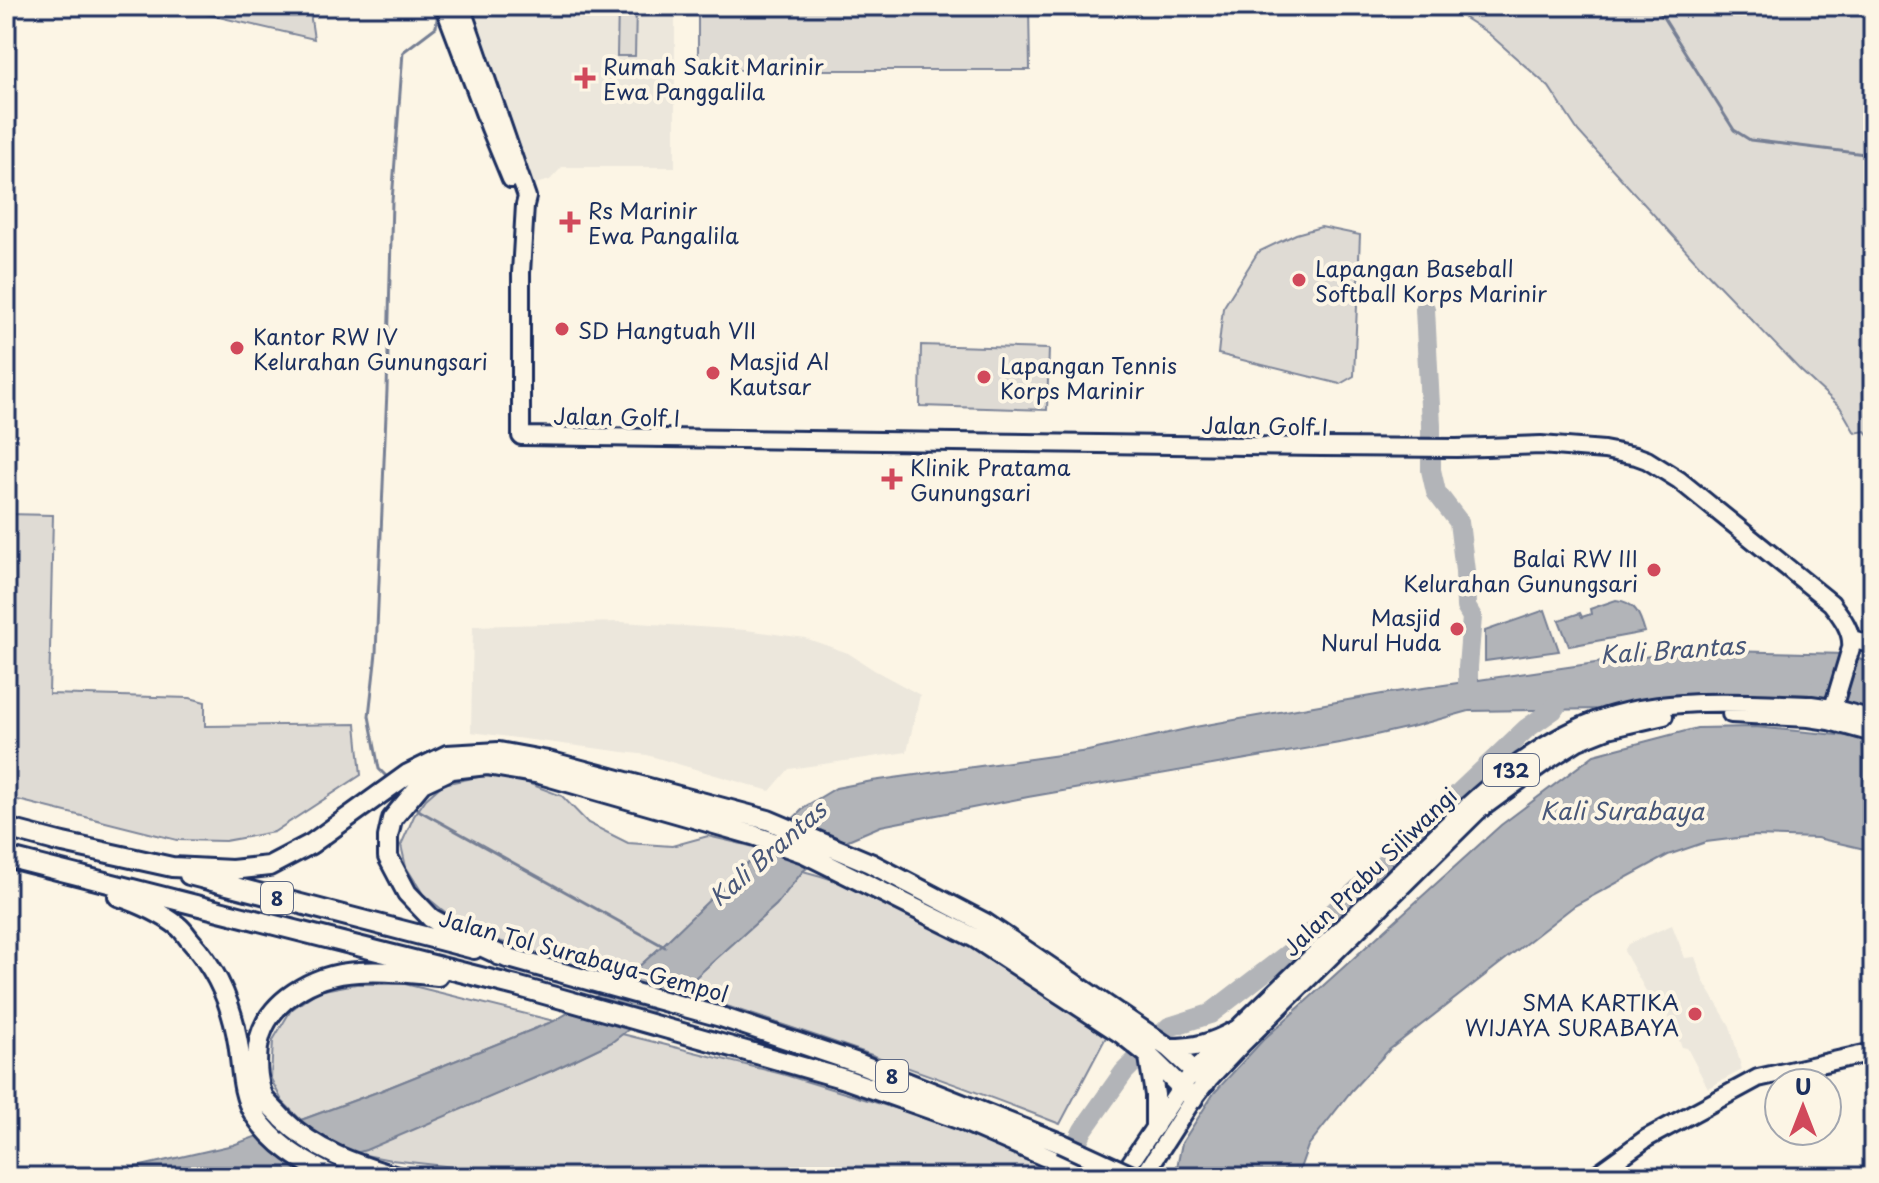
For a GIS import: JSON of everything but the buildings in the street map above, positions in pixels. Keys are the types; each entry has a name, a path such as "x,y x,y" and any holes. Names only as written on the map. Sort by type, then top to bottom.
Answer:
{"highway":[{"path":"507,958 431,918 407,893 388,857 392,819 415,779 447,755 499,752 548,761 768,820 870,863 985,923 1129,1029 1148,1055 1187,1093"},
{"path":"54,841 172,867 232,870 269,866 311,844 384,793 415,779 452,769 487,765 512,768 753,835 804,853 975,938 1129,1029 1167,1046 1200,1076"},
{"name":"Jalan Tol Surabaya–Gempol","path":"6,828 721,1017 858,1063 1057,1151 1092,1177"},
{"path":"6,857 140,903 179,927 203,954 234,1016 247,1097 319,1148 350,1163 397,1177"},
{"name":"Jalan Tol Surabaya–Gempol","path":"6,857 516,986 711,1040 859,1084 1134,1177"},
{"path":"332,1176 296,1157 278,1142 259,1106 257,1059 260,1035 271,1014 292,994 323,979 356,971 411,973 516,986"},
{"path":"1167,1046 1198,1047 1235,1031"},
{"path":"1148,1055 1155,1095 1155,1126"}],"main road":[{"path":"444,6 490,128 525,205"},
{"path":"461,6 527,197 525,205"},
{"name":"Jalan Golf I","path":"525,205 521,273 521,436 1431,448 1541,445 1617,452 1647,460 1679,480 1831,603 1840,614 1851,643"},
{"path":"1832,709 1851,643 1873,645"},
{"name":"Jalan Prabu Siliwangi","path":"1200,1076 1235,1031 1470,802 1534,752 1571,730 1616,714 1674,704 1811,705 1873,719"},
{"name":"Jalan Prabu Siliwangi","path":"1200,1076 1478,811 1561,751 1594,733 1652,718 1707,714 1769,715 1832,709 1873,733"},
{"path":"1593,1177 1647,1138 1749,1082 1766,1075 1873,1052"},
{"path":"1121,1177 1155,1126 1200,1076"},
{"path":"1143,1177 1187,1093"}],"shaded area":[{"path":"171,6 309,6 314,39"},
{"name":"Rumah Sakit Marinir Ewa Panggalila","path":"469,6 675,6 675,167 562,167 550,180 531,185"},
{"path":"618,6 636,6 635,56 617,56"},
{"path":"698,6 1029,6 1030,70 698,70"},
{"path":"1446,6 1873,6 1873,441 1865,431 1855,433 1840,407 1701,267 1578,131 1549,87 1488,33"},
{"name":"Lapangan Baseball Softball Korps Marinir","path":"1321,227 1360,235 1354,376 1340,384 1218,354 1223,308 1258,252 1296,234"},
{"name":"Lapangan Tennis Korps Marinir","path":"921,345 1049,349 1047,410 920,406"},
{"path":"6,514 53,515 49,694 190,698 205,702 205,726 356,724 361,775 274,832 225,841 177,840 6,797"},
{"path":"621,622 746,630 805,638 848,653 920,695 907,752 789,769 770,791 647,755 471,732 473,626"},
{"path":"483,776 517,779 562,796 588,823 628,843 672,846 708,836 763,849 624,980 483,936 451,917 423,894 406,867 401,845 414,816 426,799 443,784"},
{"path":"803,871 885,900 923,919 961,940 1106,1037 1060,1124 871,1054 680,991 776,905"},
{"name":"SMA KARTIKA WIJAYA SURABAYA","path":"1672,925 1685,958 1695,957 1704,982 1730,1026 1742,1070 1708,1088 1687,1048 1682,1047 1660,1000 1652,1002 1624,951 1628,944"},
{"path":"356,984 405,984 554,1021 301,1120 282,1101 271,1079 273,1040 291,1010 318,991"},
{"path":"622,1034 782,1074 940,1122 1045,1168 1042,1177 544,1177 391,1160 355,1153 551,1071 612,1042"}],"water":[{"path":"1616,600 1633,607 1645,632 1569,646 1559,620 1580,613 1582,617 1591,614 1590,609"},
{"path":"1545,610 1559,651 1485,661 1485,631"},
{"path":"1724,651 1845,654 1873,664 1873,708 1835,695 1775,694 1659,697 1608,709 1469,711 1345,742 881,826 848,840 803,871 776,905 686,986 612,1042 551,1071 366,1150 275,1177 93,1177 233,1145 380,1091 554,1021 624,980 806,806 836,788 1088,751 1195,727 1382,694 1616,660"},
{"name":"Kali Surabaya","path":"1755,727 1848,736 1873,743 1873,851 1817,838 1754,836 1706,842 1668,855 1574,906 1389,1050 1352,1090 1308,1146 1297,1177 1175,1177 1182,1143 1214,1093 1263,1040 1501,825 1594,755 1697,728"}],"waterway":[{"path":"390,780 379,769 369,716 376,653 392,201 403,52 436,27 436,6"},
{"path":"1656,6 1734,130 1750,140 1873,155"},
{"path":"1873,170 1873,181"},
{"name":"Kali Brantas","path":"1425,309 1431,470 1436,492 1459,522 1466,607 1472,617 1468,699"},
{"path":"1060,1177 1083,1130 1124,1072 1169,1027 1210,1014 1297,947 1526,729 1553,710 1568,688"},
{"name":"Kali Brantas","path":"1818,690 1859,704 1873,698"},
{"path":"414,805 665,947"}],"place":[{"name":"Rumah Sakit Marinir Ewa Panggalila","path":"585,78"},
{"name":"Rs Marinir Ewa Pangalila","path":"570,222"},
{"name":"Lapangan Baseball Softball Korps Marinir","path":"1299,280"},
{"name":"SD Hangtuah VII","path":"562,329"},
{"name":"Kantor RW IV Kelurahan Gunungsari","path":"237,348"},
{"name":"Masjid Al Kautsar","path":"713,373"},
{"name":"Lapangan Tennis Korps Marinir","path":"984,377"},
{"name":"Klinik Pratama Gunungsari","path":"892,479"},
{"name":"Balai RW III Kelurahan Gunungsari","path":"1654,570"},
{"name":"Masjid Nurul Huda","path":"1457,629"},
{"name":"SMA KARTIKA WIJAYA SURABAYA","path":"1695,1014"}]}
